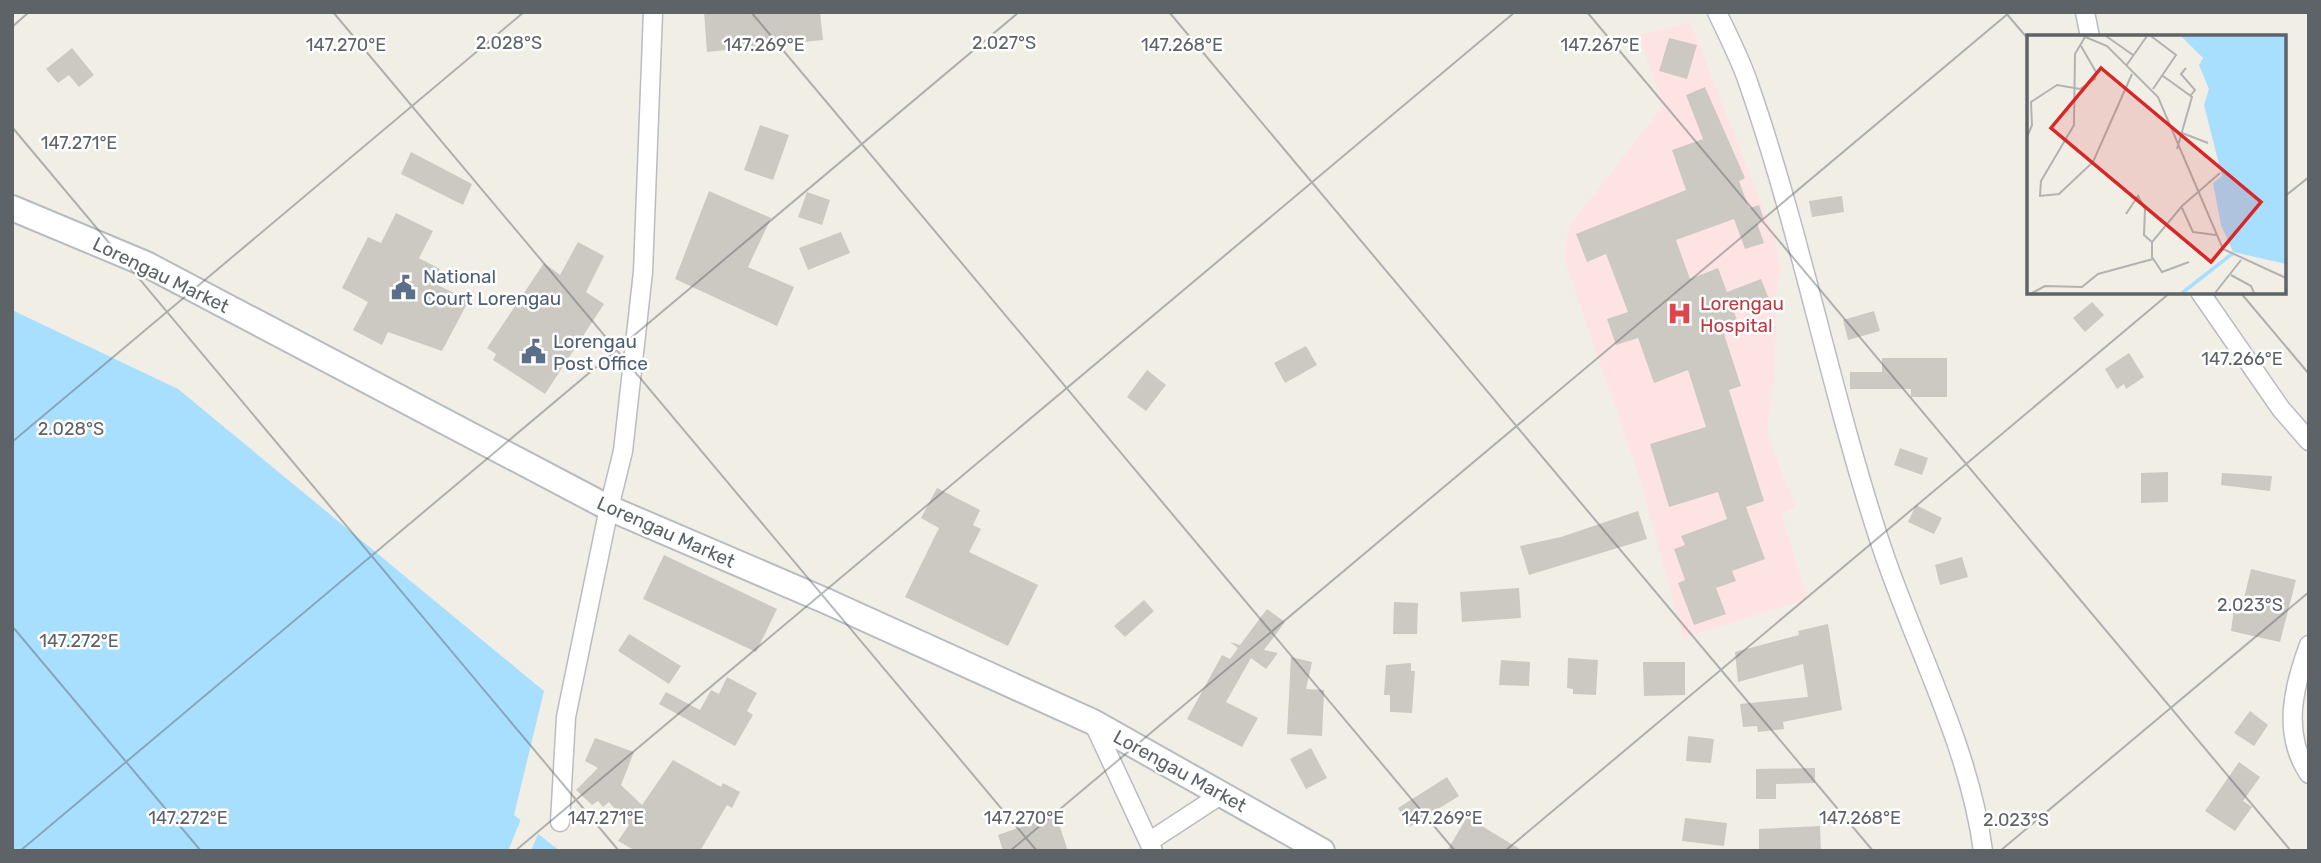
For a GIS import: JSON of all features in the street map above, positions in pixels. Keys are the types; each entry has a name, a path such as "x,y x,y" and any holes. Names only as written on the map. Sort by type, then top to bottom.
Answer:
{"main road":[{"name":"Lorengau Market","path":"12,208 146,264 608,508 826,601 1093,722 1322,851"}],"street":[{"path":"560,822 566,717 608,508 623,451 643,272 653,12"},
{"path":"1717,12 1748,82 1773,156 1852,452 1880,541 1967,777 1979,821 1983,851"},
{"path":"2085,12 2090,35"},
{"path":"2201,294 2281,409 2309,441"},
{"path":"2309,645 2292,710 2291,728 2294,747 2309,774"},
{"path":"1093,722 1152,846 1222,794"}],"shaded area":[{"name":"Lorengau Hospital","path":"1690,22 1775,238 1781,268 1776,295 1775,370 1767,432 1795,507 1781,514 1808,599 1683,638 1642,486 1564,258 1569,226 1663,106 1639,35"}],"water":[{"path":"12,310 178,389 544,691 514,815 560,851 12,851"}],"pier":[{"path":"521,819 538,834 531,851 508,851"}],"building":[{"path":"704,12 820,12 823,40 707,52"},
{"path":"1669,38 1697,45 1687,79 1659,71"},
{"path":"72,48 94,75 79,87 69,75 58,83 46,69"},
{"path":"1705,87 1745,178 1739,181 1749,208 1759,205 1764,220 1757,223 1764,243 1745,249 1734,219 1676,240 1690,279 1718,268 1727,292 1761,279 1769,299 1734,312 1740,328 1724,334 1741,386 1729,390 1764,501 1746,507 1765,559 1732,571 1736,581 1716,588 1726,614 1694,625 1678,583 1685,580 1674,549 1685,545 1681,536 1727,519 1718,492 1669,507 1650,444 1706,427 1688,370 1654,383 1638,338 1616,345 1607,319 1628,312 1606,254 1587,262 1576,234 1686,190 1672,150 1703,139 1686,95"},
{"path":"760,125 789,135 773,180 744,170"},
{"path":"411,152 472,184 463,205 401,174"},
{"path":"709,191 771,218 748,267 794,287 777,326 675,279"},
{"path":"807,192 830,200 822,225 798,217"},
{"path":"1842,196 1844,212 1812,217 1809,201"},
{"path":"396,213 433,231 419,258 440,269 433,283 469,300 442,351 388,332 382,345 353,330 368,302 342,288 368,237 381,243"},
{"path":"841,232 850,253 808,270 799,248"},
{"path":"578,242 604,256 586,292 604,304 545,394 493,360 496,354 487,348 544,263 560,275"},
{"path":"2092,302 2104,315 2085,332 2073,318"},
{"path":"1874,311 1880,331 1848,340 1843,320"},
{"path":"1306,346 1317,365 1285,383 1274,363"},
{"path":"2129,353 2144,377 2126,389 2124,384 2117,389 2105,369"},
{"path":"1882,358 1947,358 1947,397 1911,397 1911,389 1850,389 1850,372 1882,372"},
{"path":"1147,370 1166,385 1146,411 1127,397"},
{"path":"1900,448 1928,458 1922,475 1894,465"},
{"path":"2168,472 2168,502 2141,503 2141,473"},
{"path":"2222,473 2272,476 2270,491 2221,485"},
{"path":"937,488 980,510 973,525 981,529 969,552 1038,585 1008,646 905,597 939,528 921,518"},
{"path":"1916,505 1942,518 1934,534 1908,522"},
{"path":"1638,511 1647,539 1529,575 1520,546 1561,537"},
{"path":"664,555 777,609 756,652 643,599"},
{"path":"1962,557 1968,577 1940,585 1935,565"},
{"path":"2251,569 2296,580 2280,642 2231,631 2234,609 2241,611"},
{"path":"1519,588 1521,618 1462,622 1460,592"},
{"path":"1144,600 1154,611 1125,637 1114,626"},
{"path":"1394,602 1418,603 1417,634 1393,634"},
{"path":"1267,609 1285,622 1264,650 1278,653 1266,669 1251,658 1226,702 1258,718 1242,747 1187,719 1222,655 1230,659 1238,648 1230,642 1240,645"},
{"path":"1828,624 1842,710 1783,722 1784,729 1758,732 1757,726 1743,727 1740,704 1808,697 1803,664 1738,682 1735,652 1799,635 1798,631"},
{"path":"629,634 681,666 669,684 618,651"},
{"path":"1291,657 1312,662 1306,689 1324,690 1322,736 1287,734"},
{"path":"1568,658 1598,660 1596,695 1573,694 1573,689 1567,688"},
{"path":"1501,660 1530,662 1529,686 1499,685"},
{"path":"1643,662 1685,662 1685,695 1644,696"},
{"path":"1411,663 1411,671 1415,671 1412,713 1390,712 1390,695 1384,695 1386,665"},
{"path":"727,677 757,693 747,711 753,715 735,746 659,704 666,692 700,710 711,690 719,694"},
{"path":"2250,711 2268,725 2254,746 2234,733"},
{"path":"1688,736 1714,739 1711,763 1686,761"},
{"path":"595,738 634,752 621,785 642,805 673,760 721,787 723,783 740,792 732,808 727,805 700,851 636,851 618,841 629,825 609,802 603,807 598,801 592,805 576,790 598,768 585,761"},
{"path":"1311,748 1327,778 1306,789 1290,759"},
{"path":"2239,762 2260,777 2243,801 2252,807 2235,831 2205,811"},
{"path":"1815,768 1815,783 1776,784 1776,799 1756,799 1756,769"},
{"path":"1447,777 1459,796 1409,827 1398,808"},
{"path":"1056,815 1068,851 1003,851 998,835"},
{"path":"1467,817 1523,851 1447,851"},
{"path":"1685,818 1727,823 1724,846 1682,841"},
{"path":"1820,826 1821,851 1759,851 1759,829"}],"place":[{"name":"National Court Lorengau","path":"403,287"},
{"name":"Lorengau Hospital","path":"1680,314"},
{"name":"Lorengau Post Office","path":"533,352"}]}
